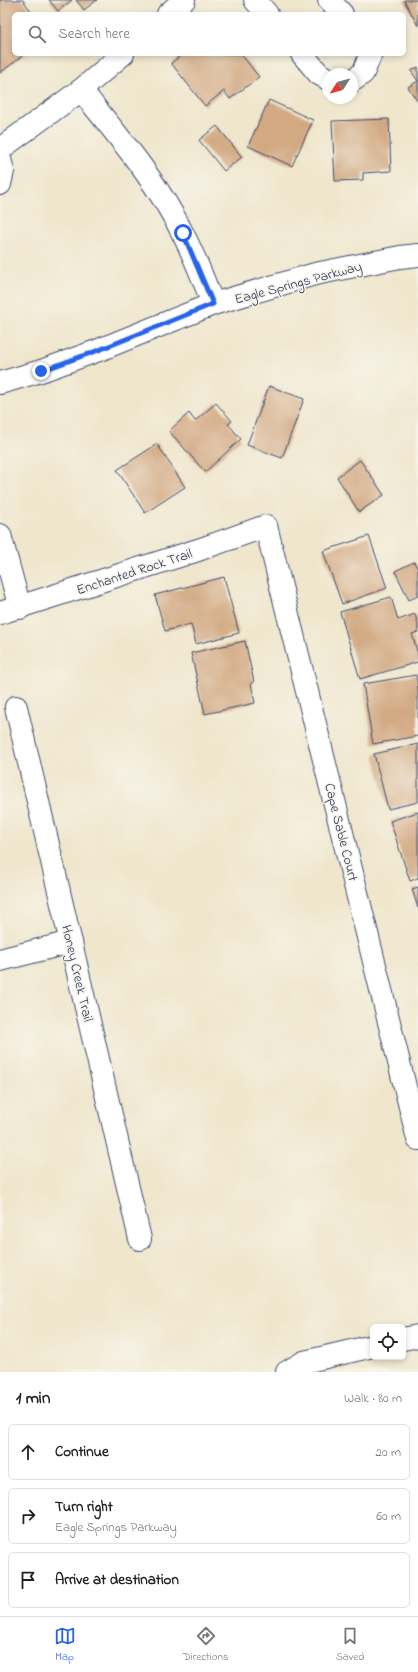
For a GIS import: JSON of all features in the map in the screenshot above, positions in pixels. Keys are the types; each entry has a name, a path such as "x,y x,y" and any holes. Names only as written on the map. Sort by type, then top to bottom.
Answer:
{"street":[{"path":"170,12 184,0"},
{"path":"255,0 265,12"},
{"path":"329,0 340,12"},
{"path":"0,149 81,90 121,56"},
{"path":"304,56 322,76"},
{"path":"358,77 363,73 370,56"},
{"path":"81,90 123,141 153,184 183,233 213,304"},
{"path":"0,159 3,171 0,184"},
{"name":"Eagle Springs Parkway","path":"0,383 41,371 92,353 213,304 315,274 400,257 418,255"},
{"name":"Enchanted Rock Trail","path":"10,610 198,550 266,526"},
{"name":"Cape Sable Court","path":"266,526 418,1139"},
{"path":"0,536 10,610"},
{"name":"Honey Creek Trail","path":"16,707 140,1239"},
{"path":"0,960 71,942"},
{"path":"406,1338 418,1336"},
{"path":"287,1372 304,1362 370,1347"}],"building":[{"path":"0,0 23,0 32,12 12,12 12,56 22,56 0,73"},
{"path":"49,0 72,0 58,11"},
{"path":"76,0 97,0 84,10"},
{"path":"404,0 418,0 418,26"},
{"path":"180,56 243,56 259,77 230,99 224,91 205,106 171,63"},
{"path":"418,67 418,81 411,71"},
{"path":"418,81 418,102 408,87"},
{"path":"269,100 313,120 292,166 248,146"},
{"path":"389,119 391,171 363,173 363,180 335,181 332,121"},
{"path":"217,126 242,157 224,171 199,140"},
{"path":"269,386 304,399 282,458 247,445"},
{"path":"216,403 232,421 228,424 241,439 205,472 169,431 189,413 195,421"},
{"path":"157,444 185,487 145,513 117,470"},
{"path":"360,460 384,495 359,512 337,477"},
{"path":"369,536 387,588 342,604 323,551"},
{"path":"414,562 418,569 418,596 409,600 395,571"},
{"path":"224,577 239,633 196,644 191,624 165,631 155,595"},
{"path":"391,597 398,620 415,614 418,624 418,632 412,634 418,654 418,662 360,679 340,612"},
{"path":"245,641 254,682 251,683 255,703 205,714 191,653"},
{"path":"416,675 418,689 418,736 373,744 363,684"},
{"path":"418,744 418,802 388,809 374,754"},
{"path":"418,812 418,878 410,881 390,821"},
{"path":"418,887 418,908 412,889"}],"route":[{"path":"41,371 99,350 213,304 183,233"}]}
